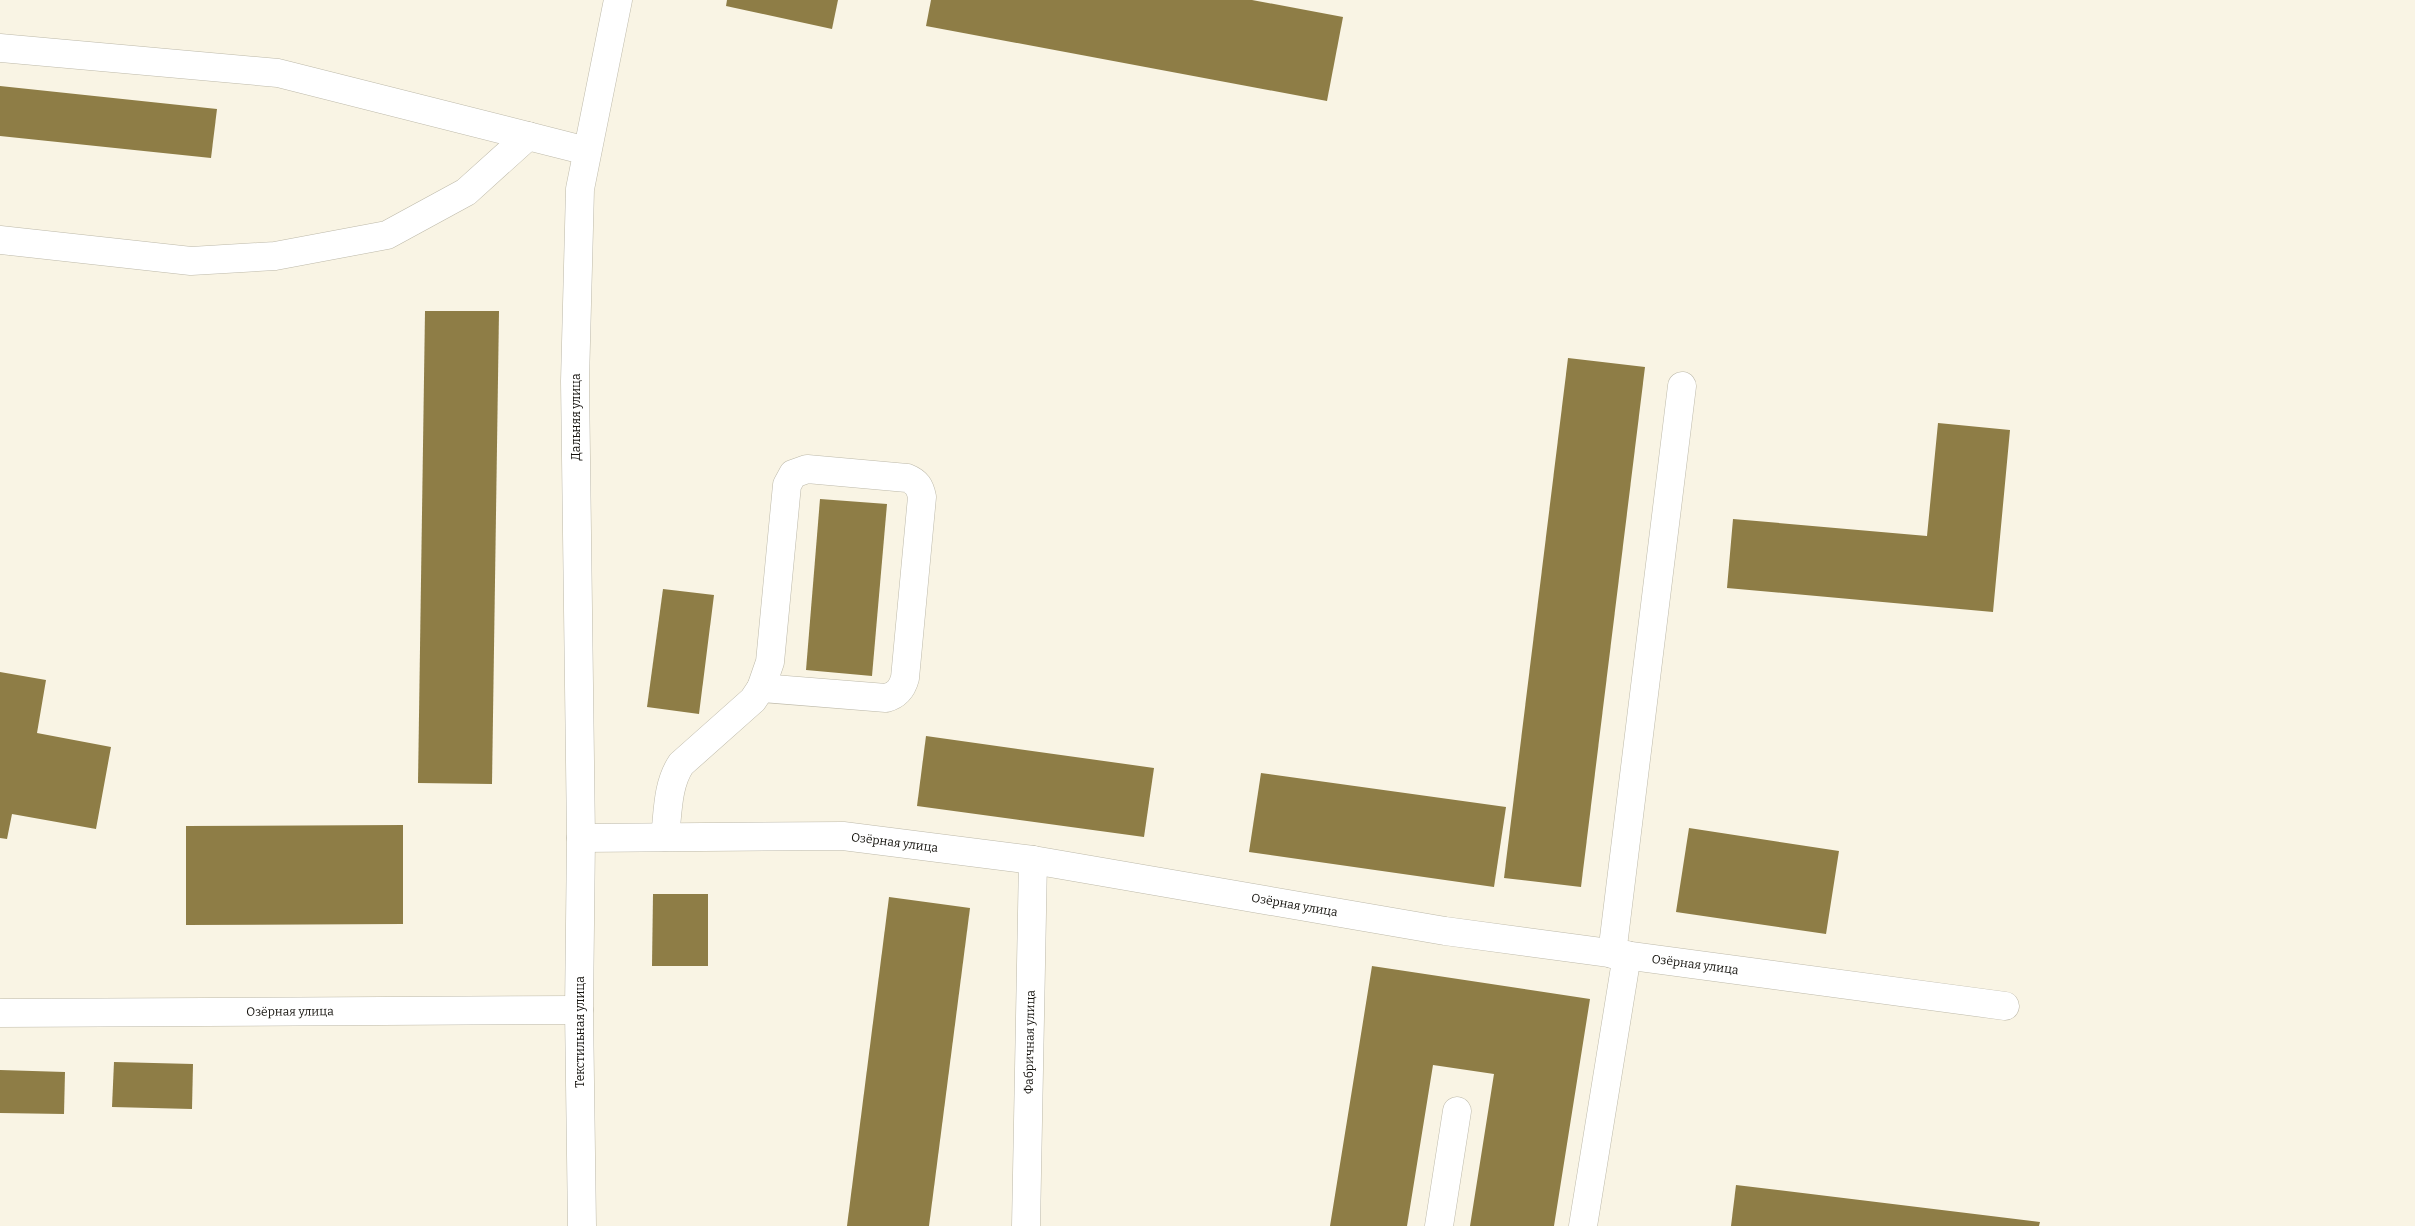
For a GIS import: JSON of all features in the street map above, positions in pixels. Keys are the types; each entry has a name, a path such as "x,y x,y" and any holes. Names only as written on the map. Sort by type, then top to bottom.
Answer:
{"street":[{"name":"Дальняя улица","path":"581,838 575,381 580,189 618,0"},
{"path":"0,48 278,73 587,151"},
{"path":"0,240 191,261 275,256 387,236 466,192 528,136"},
{"path":"1583,1226 1619,954 1682,386"},
{"path":"666,837 671,782 675,773 681,764 744,708 761,688 770,662 789,479 799,470 806,469 907,478 914,481 921,490 922,497 903,686 893,696 886,698 761,688"},
{"name":"Озёрная улица","path":"581,838 843,836 1033,860 1445,931 2005,1006"},
{"name":"Текстильная улица","path":"581,838 579,1010 582,1226"},
{"name":"Фабричная улица","path":"1026,1226 1033,860"},
{"name":"Озёрная улица","path":"0,1013 579,1010"},
{"path":"1439,1226 1456,1111"}],"building":[{"path":"727,0 838,0 832,29 726,6"},
{"path":"931,0 1252,0 1343,17 1327,101 926,26"},
{"path":"0,86 217,109 211,158 0,136"},
{"path":"425,311 499,311 492,784 418,783"},
{"path":"1568,358 1645,367 1581,887 1504,878"},
{"path":"1938,423 2010,430 1993,612 1727,588 1733,519 1927,536"},
{"path":"820,499 887,504 872,676 806,670"},
{"path":"663,589 714,595 699,714 647,707"},
{"path":"0,672 46,680 37,733 111,747 96,829 12,814 7,839 0,838"},
{"path":"926,736 1154,768 1144,837 917,806"},
{"path":"1261,773 1506,807 1494,887 1249,852"},
{"path":"403,825 403,924 186,925 186,826"},
{"path":"1689,828 1839,851 1826,934 1676,912"},
{"path":"653,894 708,894 708,966 652,966"},
{"path":"889,897 970,908 929,1226 847,1226"},
{"path":"1372,966 1590,999 1554,1226 1470,1226 1494,1074 1433,1065 1407,1226 1330,1226"},
{"path":"114,1062 193,1064 192,1109 112,1107"},
{"path":"0,1070 65,1072 64,1114 0,1113"},
{"path":"1736,1185 2040,1222 2039,1226 1731,1226"}]}
